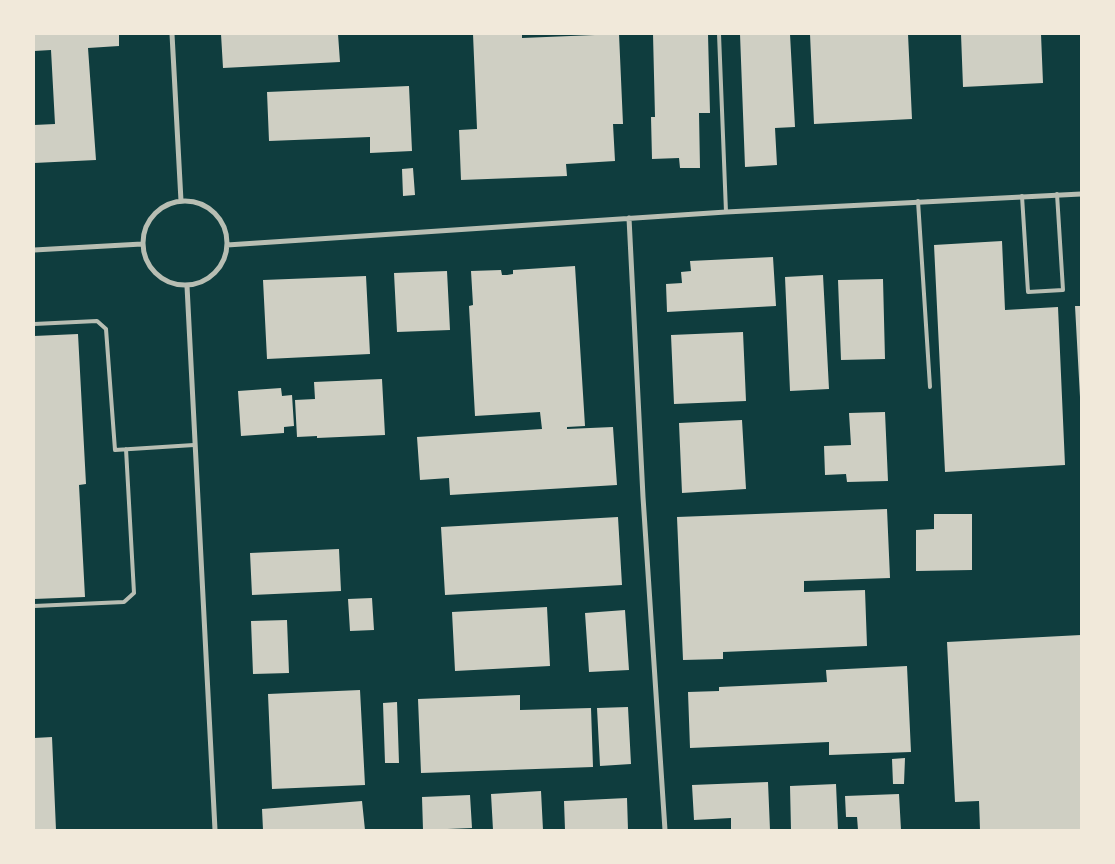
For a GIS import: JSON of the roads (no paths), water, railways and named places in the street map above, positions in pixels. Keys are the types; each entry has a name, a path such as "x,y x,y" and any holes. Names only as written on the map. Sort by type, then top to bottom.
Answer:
{"street":[{"path":"172,34 181,201"},
{"path":"227,245 726,212 1081,194"},
{"path":"181,201 198,203 213,212 224,227 227,245 223,262 213,275 202,282 187,286 170,283 158,276 147,264 142,244 146,225 155,213 166,205 181,201"},
{"path":"628,218 665,830"},
{"path":"34,250 142,244"},
{"path":"187,286 215,830"}],"lane":[{"path":"719,34 726,212"},
{"path":"1022,196 1028,292 1063,290 1057,194"},
{"path":"918,201 930,387"},
{"path":"34,324 97,321 106,329 115,450 194,446"},
{"path":"34,606 124,602 134,592 126,449"}]}
